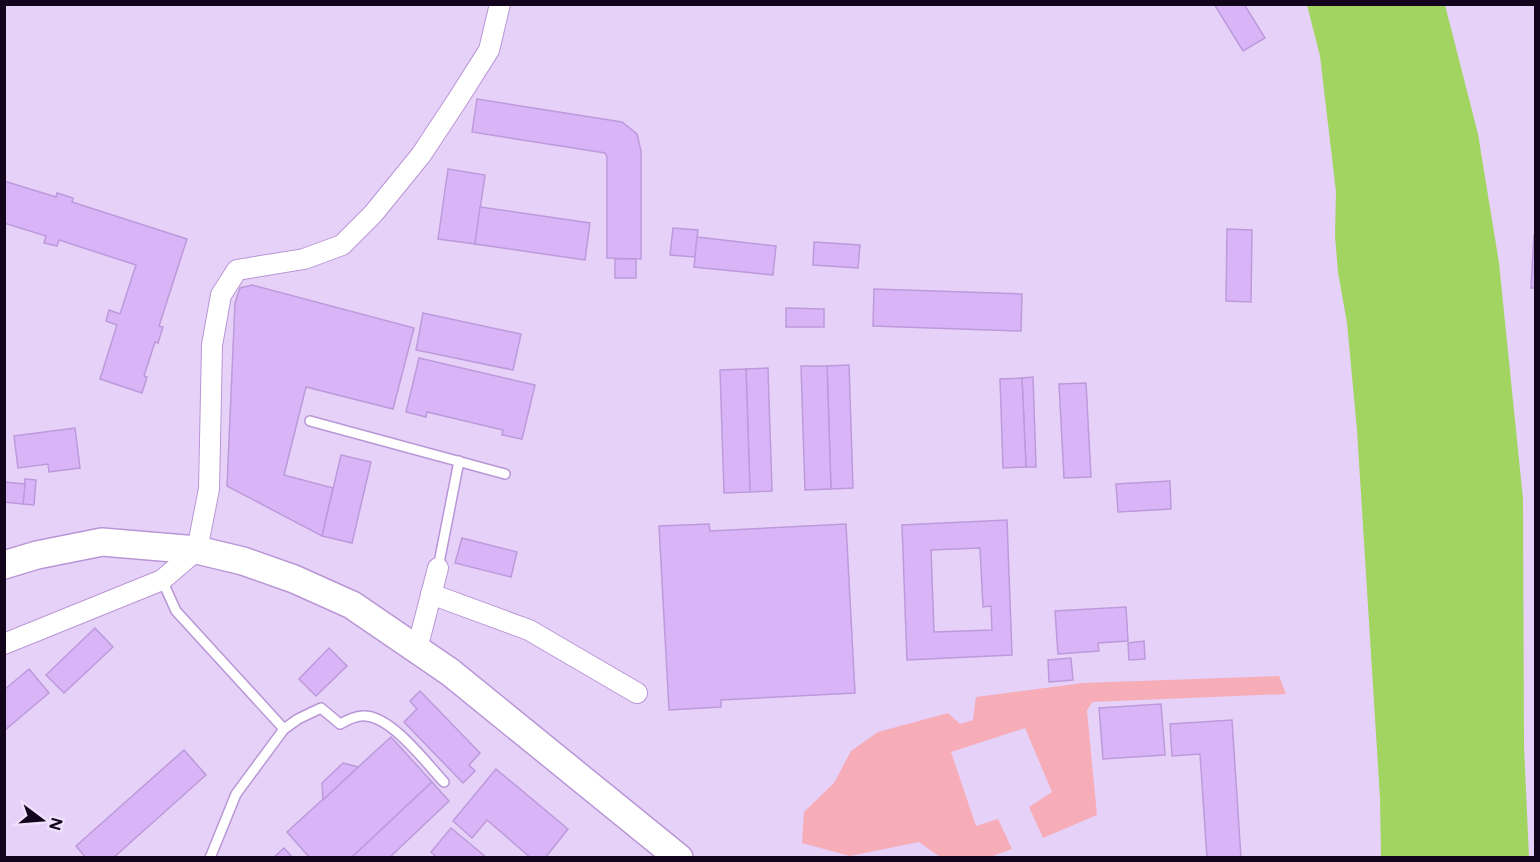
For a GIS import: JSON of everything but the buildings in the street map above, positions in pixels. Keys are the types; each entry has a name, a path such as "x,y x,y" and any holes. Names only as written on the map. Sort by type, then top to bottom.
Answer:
{"main road":[{"path":"4,565 37,555 102,542 197,550 243,561 294,579 352,605 450,672 679,858"}],"street":[{"path":"4,644 162,580 197,550 209,489 212,345 221,295 237,270 304,259 342,245 373,214 421,155 489,50 500,4"},
{"path":"417,649 438,568"},
{"path":"431,594 529,630 637,693"}],"lane":[{"path":"310,421 505,474"},
{"path":"438,568 459,461"},
{"path":"162,580 176,611 284,729"},
{"path":"210,858 236,794 284,729 321,708 340,724 348,719 366,716 393,729 444,782"}],"shaded area":[{"path":"1307,5 1445,5 1478,134 1499,263 1523,499 1524,746 1529,857 1381,857 1380,798 1357,430 1347,323 1338,272 1335,236 1336,192 1320,56"},
{"path":"1279,676 1286,694 1092,702 1087,711 1097,815 1043,838 1029,807 1052,792 1025,728 951,752 976,826 998,819 1012,849 990,857 940,857 919,842 850,856 802,843 804,812 834,783 851,751 878,732 948,713 960,724 973,720 976,697 1083,683"}]}
